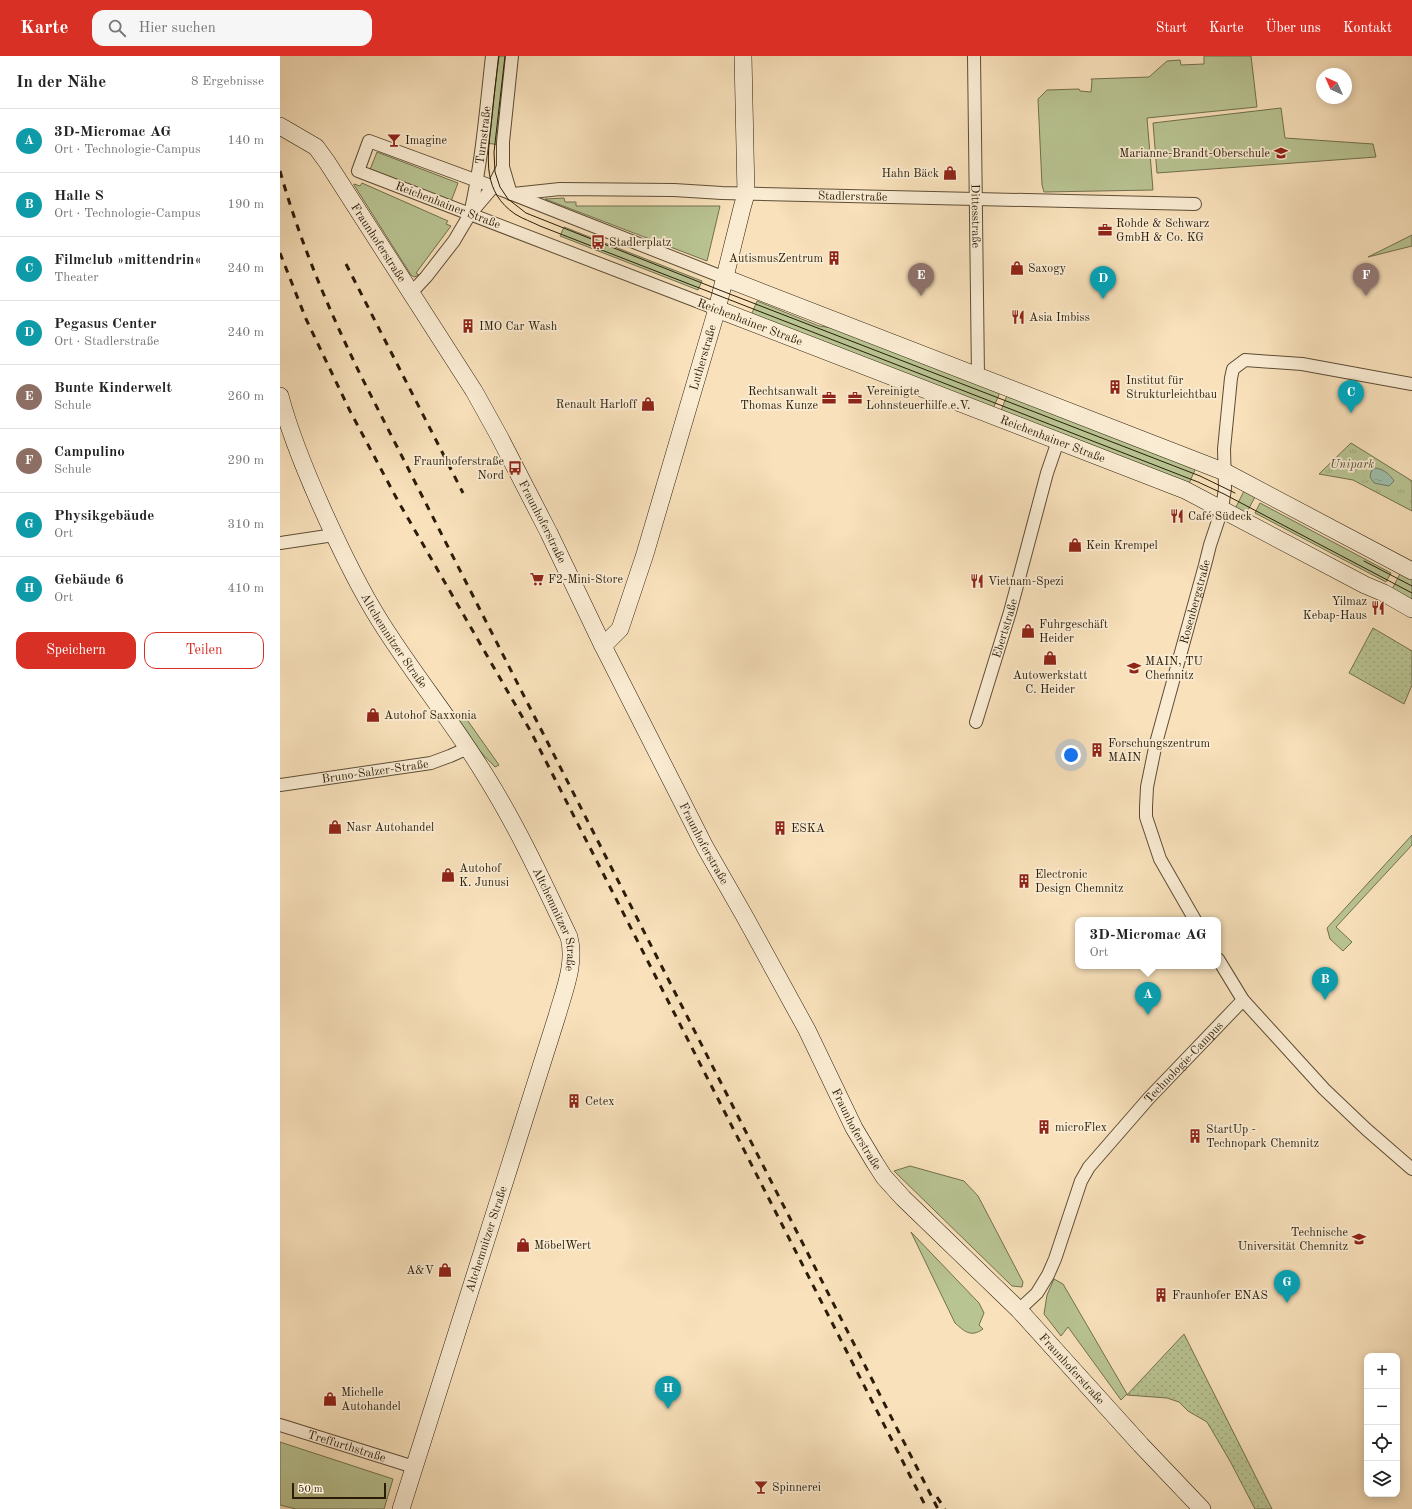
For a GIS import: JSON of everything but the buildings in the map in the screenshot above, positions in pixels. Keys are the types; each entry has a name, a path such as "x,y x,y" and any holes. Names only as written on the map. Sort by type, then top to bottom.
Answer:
{"street":[{"name":"Turnstraße","path":"470,214 477,181 492,56"},
{"name":"Turnstraße","path":"511,194 503,167 503,142 512,56"},
{"name":"Lutherstraße","path":"604,646 620,628 647,547 717,310 746,194 743,56"},
{"name":"Dittesstraße","path":"974,56 978,376"},
{"name":"Fraunhoferstraße","path":"280,126 316,147 324,157 474,391 549,533 705,847 807,1030 854,1128 884,1178 1019,1310 1141,1445 1202,1509"},
{"name":"Reichenhainer Straße","path":"1412,571 1225,472 511,194 369,141 358,171 1184,490 1365,585 1384,593 1412,609"},
{"name":"Turnstraße","path":"411,293 426,277 454,241 470,214 492,187 503,167"},
{"name":"Stadlerstraße","path":"511,194 560,189 674,190 746,194 1195,204"},
{"path":"1225,472 1224,449 1231,378 1233,370 1245,360 1302,364 1412,384"},
{"name":"Altchemnitzer Straße","path":"280,396 300,456 334,535 380,621 486,776 520,838 569,937 572,948 570,974 401,1509"},
{"name":"Ebertstraße","path":"976,722 1010,612 1047,472 1058,441"},
{"name":"Rosenbergstraße","path":"1193,917 1160,860 1146,816 1147,787 1158,736 1210,545 1222,509 1225,488 1225,472"},
{"path":"280,543 334,535"},
{"name":"Bruno-Salzer-Straße","path":"280,785 431,762 468,748"},
{"path":"1221,964 1243,1000 1324,1089 1366,1129 1412,1169"},
{"name":"Technologie-Campus","path":"1019,1310 1037,1293 1048,1275 1055,1259 1081,1181 1089,1167 1149,1098 1243,1000"},
{"name":"Treffurthstraße","path":"280,1425 414,1467"}],"green space":[{"path":"495,56 509,56 500,145 486,143"},
{"path":"1204,56 1251,56 1257,107 1147,118 1153,190 1044,192 1042,185 1038,99 1047,90 1079,89 1080,91 1091,92 1091,79 1149,77 1167,61 1180,60 1181,65 1204,64"},
{"path":"1281,108 1285,138 1373,144 1376,157 1157,173 1153,123"},
{"path":"377,152 458,183 450,204 369,172"},
{"path":"362,183 448,221 446,224 451,226 416,273 419,275 414,277 411,275 354,185 360,186"},
{"path":"564,198 565,202 576,202 576,206 720,206 707,261 545,199"},
{"path":"564,227 702,281 698,290 560,236"},
{"path":"1412,235 1412,246 1368,257"},
{"path":"757,301 819,326 846,330 1001,390 992,411 750,318"},
{"path":"1008,393 1197,465 1188,486 1000,413"},
{"name":"Unipark","path":"1351,443 1412,481 1412,511 1353,480 1319,474"},
{"path":"1244,491 1257,493 1245,516 1235,509"},
{"path":"1260,503 1391,573 1386,582 1255,513"},
{"path":"1402,570 1412,575 1412,604 1390,593"},
{"path":"1373,628 1412,651 1412,685 1404,704 1349,673"},
{"path":"463,714 499,765 495,767 472,743 456,718"},
{"path":"1412,835 1412,845 1336,927 1352,942 1343,951 1330,939 1327,928"},
{"path":"910,1166 964,1181 978,1196 1023,1282 1022,1287 1012,1286 894,1171"},
{"path":"911,1232 979,1303 984,1313 979,1325 983,1329 979,1332 971,1333 965,1331 955,1323"},
{"path":"1054,1279 1063,1284 1127,1394 1121,1400 1068,1327 1061,1336 1044,1314 1047,1295"},
{"path":"1184,1334 1272,1509 1255,1509 1230,1461 1207,1422 1188,1411 1179,1402 1167,1398 1127,1395"},
{"path":"280,1442 393,1479 384,1509 296,1509 280,1505"}],"water":[{"path":"1374,468 1386,472 1394,481 1389,486 1374,483 1370,477"}],"tram line":[{"path":"499,56 488,163 492,185 497,196 515,214 540,226 1198,482 1224,494 1412,593"},
{"path":"505,56 494,152 495,172 500,187 508,199 526,213 722,291 1200,476 1235,493"},
{"path":"1364,561 1412,586"}],"railway":[{"path":"280,171 296,223 306,249 337,324 360,374 938,1509"},
{"path":"280,253 306,319 350,411 398,501 531,732 927,1509"},
{"path":"346,264 463,493"},
{"path":"937,1497 945,1509"}],"place":[{"name":"Imagine","path":"394,140"},
{"name":"Marianne-Brandt-Oberschule","path":"1281,153"},
{"name":"Hahn Bäck","path":"950,173"},
{"name":"Rohde & Schwarz GmbH & Co. KG","path":"1105,230"},
{"name":"Stadlerplatz","path":"598,242"},
{"name":"AutismusZentrum","path":"834,258"},
{"name":"Saxogy","path":"1017,268"},
{"name":"Bunte Kinderwelt","path":"921,296"},
{"name":"Campulino","path":"1366,296"},
{"name":"Pegasus Center","path":"1103,299"},
{"name":"Asia Imbiss","path":"1018,317"},
{"name":"IMO Car Wash","path":"468,326"},
{"name":"Institut für Strukturleichtbau","path":"1115,387"},
{"name":"Rechtsanwalt Thomas Kunze","path":"829,398"},
{"name":"Vereinigte Lohnsteuerhilfe e.V.","path":"855,398"},
{"name":"Renault Harloff","path":"648,404"},
{"name":"Filmclub »mittendrin«","path":"1351,413"},
{"name":"Fraunhoferstraße Nord","path":"515,468"},
{"name":"Café Südeck","path":"1177,516"},
{"name":"Kein Krempel","path":"1075,545"},
{"name":"F2-Mini-Store","path":"537,579"},
{"name":"Vietnam-Spezi","path":"977,581"},
{"name":"Yilmaz Kebap-Haus","path":"1378,608"},
{"name":"Fuhrgeschäft Heider","path":"1028,631"},
{"name":"Autowerkstatt C. Heider","path":"1050,658"},
{"name":"MAIN, TU Chemnitz","path":"1134,668"},
{"name":"Autohof Saxxonia","path":"373,715"},
{"name":"Forschungszentrum MAIN","path":"1097,750"},
{"name":"Nasr Autohandel","path":"335,827"},
{"name":"ESKA","path":"780,828"},
{"name":"Autohof K. Junusi","path":"448,875"},
{"name":"Electronic Design Chemnitz","path":"1024,881"},
{"name":"Halle S","path":"1325,1000"},
{"name":"3D-Micromac AG","path":"1148,1015"},
{"name":"Cetex","path":"574,1101"},
{"name":"microFlex","path":"1044,1127"},
{"name":"StartUp - Technopark Chemnitz","path":"1195,1136"},
{"name":"Technische Universität Chemnitz","path":"1359,1239"},
{"name":"MöbelWert","path":"523,1245"},
{"name":"A&V","path":"445,1270"},
{"name":"Fraunhofer ENAS","path":"1161,1295"},
{"name":"Physikgebäude","path":"1287,1303"},
{"name":"Michelle Autohandel","path":"330,1399"},
{"name":"Gebäude 6","path":"668,1409"},
{"name":"Spinnerei","path":"761,1487"}]}
